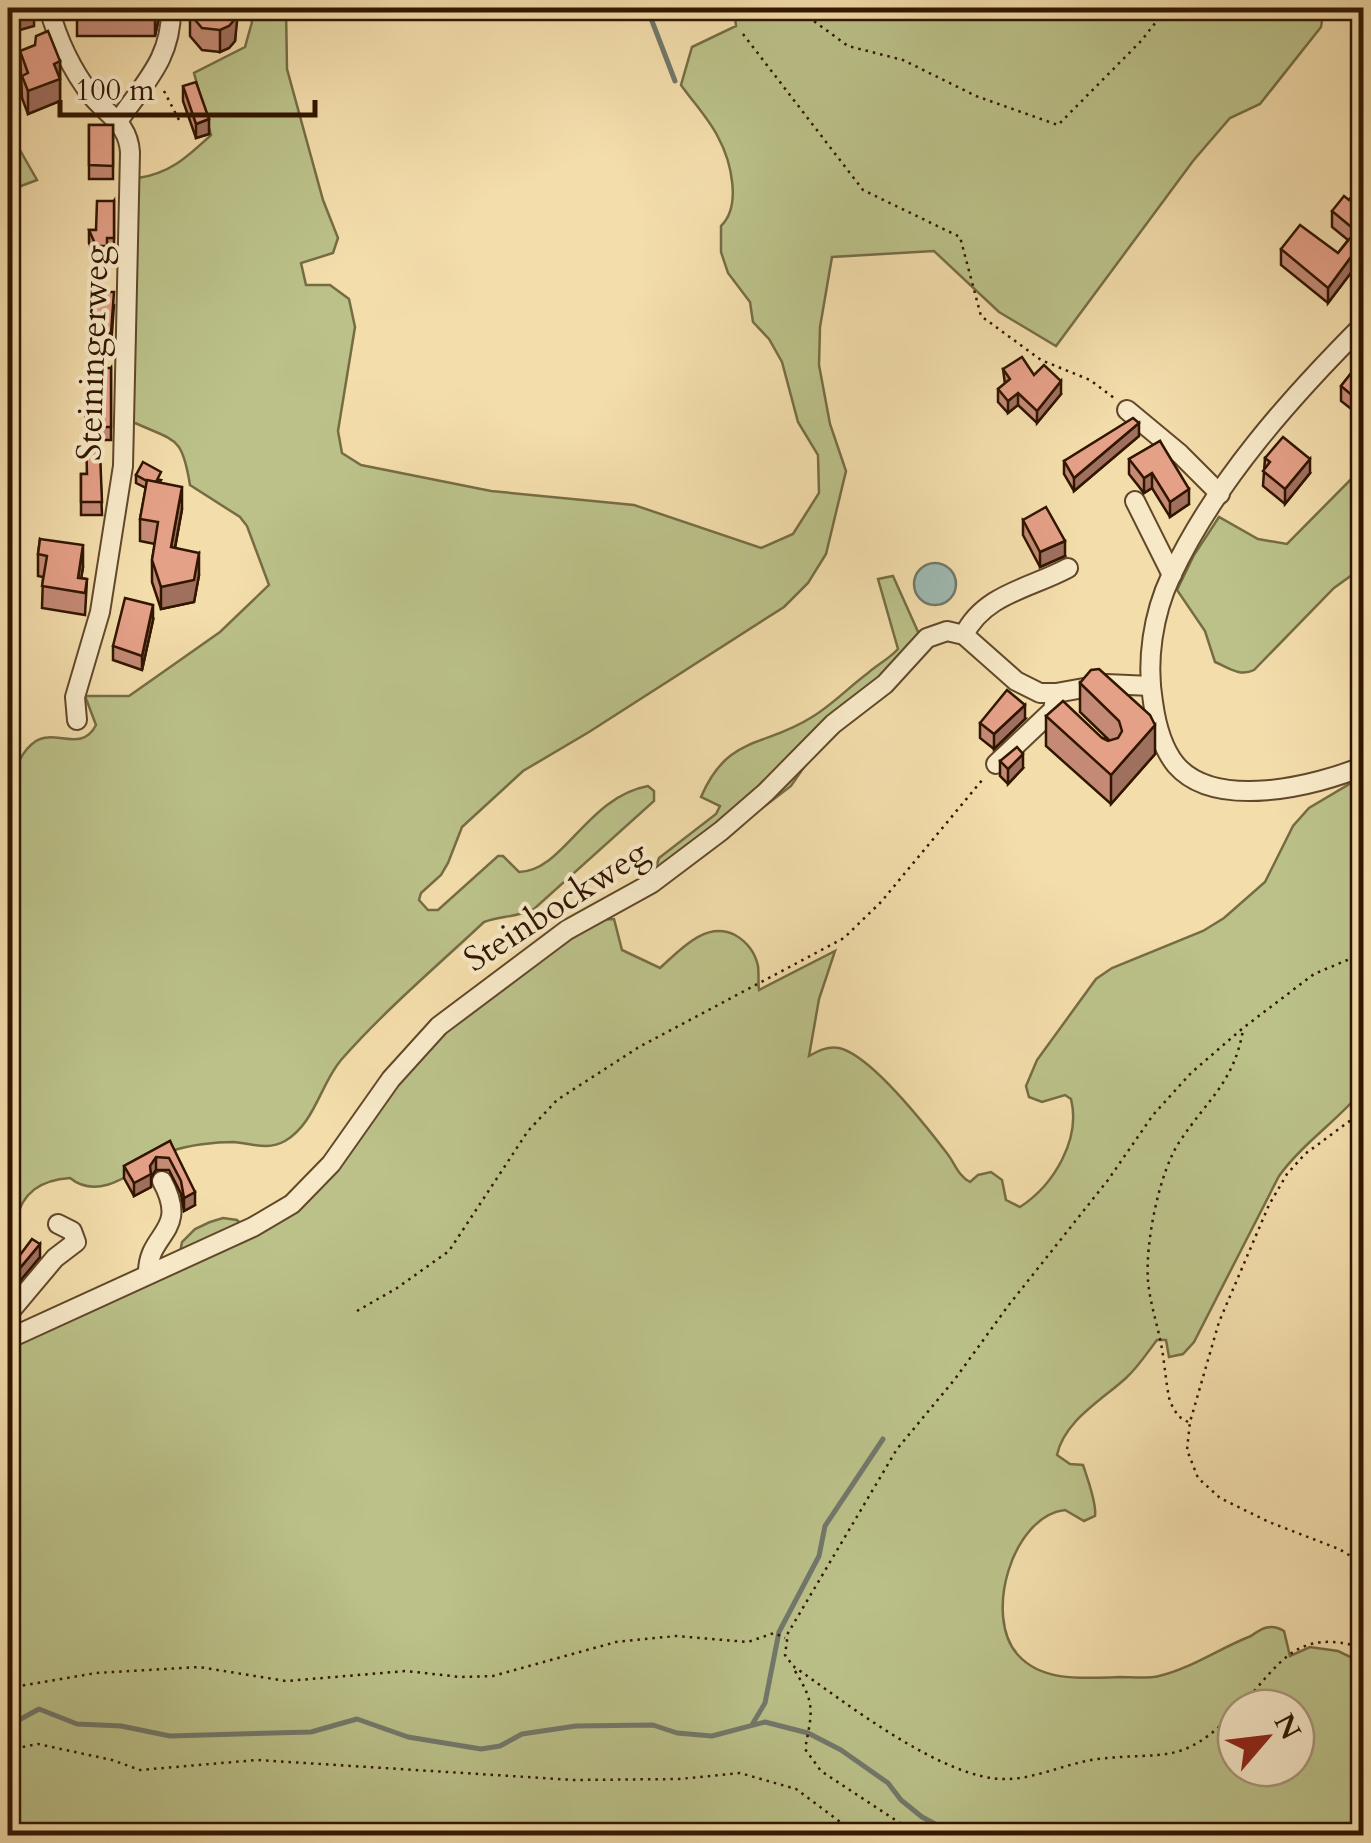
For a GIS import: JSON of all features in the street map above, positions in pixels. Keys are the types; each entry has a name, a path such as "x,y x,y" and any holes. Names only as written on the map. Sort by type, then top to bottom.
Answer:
{"street":[{"path":"50,8 64,47 84,84 98,103 119,120 167,47 171,8"},
{"name":"Steiningerweg","path":"77,720 75,697 100,612 123,466 131,164 130,143 119,120"},
{"path":"1364,324 1299,395 1220,494 1172,575 1156,623 1151,686 1156,719 1168,753 1186,774 1204,784 1240,789 1290,788 1364,766"},
{"path":"1127,410 1220,494"},
{"path":"1135,502 1172,575"},
{"path":"964,635 972,620 996,600 1068,568"},
{"path":"918,627 964,635 1024,686 1058,706"},
{"name":"Steinbockweg","path":"8,1339 253,1227 292,1204 331,1164 391,1079 452,1015 568,930 652,883 707,843 766,792 833,724 885,684 918,644 943,632"},
{"path":"996,764 1058,706 1106,684 1151,686"},
{"path":"148,1274 148,1264 173,1210 162,1181"},
{"path":"8,1314 55,1258 76,1242 72,1231 58,1224"}],"path":[{"path":"796,8 848,46 902,60 976,96 1058,125 1141,41 1167,8"},
{"path":"743,34 863,190 960,238 981,316 1041,360 1096,384 1127,410"},
{"path":"148,78 164,90 179,120"},
{"path":"357,1311 449,1251 528,1131 558,1100 639,1046 844,938 881,902 996,764"},
{"path":"930,1836 912,1831 821,1771 805,1748 812,1708 806,1688 786,1655 784,1638 897,1449 955,1379 1164,1102 1244,1028 1326,966 1364,953"},
{"path":"1190,1422 1178,1416 1170,1402 1148,1282 1150,1254 1169,1162 1178,1143 1222,1089 1233,1069 1244,1028"},
{"path":"1364,1115 1351,1120 1306,1154 1287,1174 1275,1195 1219,1322 1190,1422 1187,1450 1190,1464 1212,1492 1243,1511 1339,1549 1364,1564"},
{"path":"8,1688 96,1673 199,1667 286,1680 406,1671 492,1676 616,1642 676,1636 748,1642 774,1633 784,1638"},
{"path":"1258,1688 1305,1644 1323,1640 1364,1648"},
{"path":"792,1666 864,1716 942,1762 992,1778 1018,1778 1095,1760 1174,1754 1216,1730"},
{"path":"8,1750 38,1744 140,1770 257,1760 574,1780 662,1780 740,1774 796,1789 859,1836"}],"green space":[{"path":"247,8 286,8 287,69 323,200 338,238 333,253 301,263 306,285 330,285 349,299 355,327 338,431 342,453 361,465 491,491 634,505 761,548 793,534 819,493 818,455 798,422 782,362 753,322 750,302 728,273 721,252 721,226 731,207 732,183 718,137 681,85 692,47 736,26 734,8 1324,8 1321,27 1260,104 1230,118 1193,161 1056,346 999,312 934,251 832,257 820,327 819,365 830,424 846,471 826,554 808,583 784,607 523,771 462,827 441,875 421,893 419,900 428,910 438,910 498,856 503,856 519,872 535,869 608,804 627,793 648,786 654,791 654,801 534,909 484,922 429,972 341,1060 310,1114 285,1141 265,1146 233,1142 186,1147 108,1185 82,1185 70,1178 50,1181 28,1195 16,1221 8,1225 8,791 15,771 25,751 36,741 51,737 83,738 90,733 96,725 85,696 129,696 220,632 269,585 240,517 190,485 184,457 175,442 133,422 138,178 170,168 211,135 194,73 245,47 252,22"},
{"path":"8,129 37,180 8,191"},
{"path":"1363,467 1363,567 1334,588 1254,670 1239,672 1215,662 1205,631 1177,590 1219,517 1258,539 1287,544"},
{"path":"893,576 919,634 813,754 791,786 679,872 659,873 659,858 716,814 720,806 701,797 723,762 735,752 795,727 819,712 898,649 878,579"},
{"path":"1363,776 1363,1090 1279,1176 1194,1342 1183,1354 1169,1357 1166,1340 1157,1340 1130,1374 1067,1432 1057,1455 1070,1464 1083,1465 1095,1516 1084,1521 1065,1510 1046,1516 1030,1530 1008,1570 1003,1617 1008,1638 1018,1655 1040,1670 1066,1677 1159,1676 1271,1627 1284,1631 1290,1656 1310,1647 1338,1651 1363,1663 1363,1835 8,1835 8,1349 177,1268 182,1242 195,1229 223,1218 237,1220 253,1236 306,1203 331,1176 421,1053 458,1018 596,920 614,919 622,950 660,968 704,934 724,931 735,935 755,956 759,990 835,951 819,999 809,1056 827,1048 852,1053 912,1110 962,1176 970,1182 991,1172 1002,1180 1006,1200 1020,1207 1054,1174 1072,1130 1071,1099 1065,1095 1042,1102 1029,1097 1026,1086 1037,1060 1096,979 1112,968 1203,931 1265,882 1293,826 1309,808"}],"water":[{"path":"935,563 950,569 956,584 950,599 935,605 920,599 914,584 920,569"}],"building":[{"path":"8,8 33,8 34,12 9,19"},
{"path":"190,8 236,8 235,19 220,30 202,28 190,14"},
{"path":"48,31 60,61 54,64 60,79 28,91 22,76 28,73 20,51 35,45 36,36"},
{"path":"196,82 209,119 196,124 183,86"},
{"path":"89,125 113,125 113,166 89,165"},
{"path":"1364,182 1364,256 1356,250 1328,288 1281,249 1300,225 1338,253 1356,231 1332,211 1344,196 1349,200"},
{"path":"97,201 114,201 114,238 107,238 107,246 96,246 89,230 96,230"},
{"path":"95,292 114,292 111,333 96,333"},
{"path":"1364,340 1364,361 1353,350"},
{"path":"1022,357 1034,375 1044,365 1061,381 1037,411 1018,393 1008,401 998,389 1010,379 1003,369"},
{"path":"1359,363 1364,366 1364,395 1359,401 1341,386"},
{"path":"90,368 111,368 111,427 99,427 102,502 81,502 81,474 87,474 85,398 90,398"},
{"path":"1133,418 1139,423 1074,478 1064,461"},
{"path":"1283,437 1310,459 1285,489 1263,471 1270,462 1265,458"},
{"path":"1160,441 1189,489 1170,502 1152,473 1144,478 1129,459"},
{"path":"143,462 161,472 156,482 136,475"},
{"path":"147,480 182,487 171,547 199,553 194,580 161,587 152,560 158,522 140,519"},
{"path":"1046,507 1065,541 1040,552 1023,520"},
{"path":"40,539 83,545 78,578 87,579 85,593 42,586 47,556 38,554"},
{"path":"125,598 153,605 142,656 113,646"},
{"path":"1099,669 1150,715 1155,725 1111,775 1046,716 1063,701 1102,738 1118,738 1122,731 1119,721 1080,683 1091,670"},
{"path":"1007,690 1025,705 994,734 980,723"},
{"path":"1017,747 1023,754 1008,769 1000,761"},
{"path":"170,1141 195,1192 184,1198 181,1181 169,1158 156,1157 150,1166 151,1174 134,1183 124,1166"},
{"path":"32,1239 40,1244 8,1279 8,1260 15,1250 20,1255"}],"waterway":[{"path":"647,8 675,81"},
{"path":"753,1723 765,1703 779,1632 819,1556 825,1526 883,1439"},
{"path":"8,1726 39,1709 77,1724 121,1726 170,1736 311,1732 357,1719 408,1737 481,1749 500,1746 522,1734 576,1726 653,1725 677,1733 712,1736 765,1722 808,1733 841,1750 888,1783 922,1817 969,1836"},
{"path":"1316,1836 1332,1827 1364,1824"},
{"path":"993,1836 1015,1825 1036,1832 1056,1826 1084,1836"}]}
